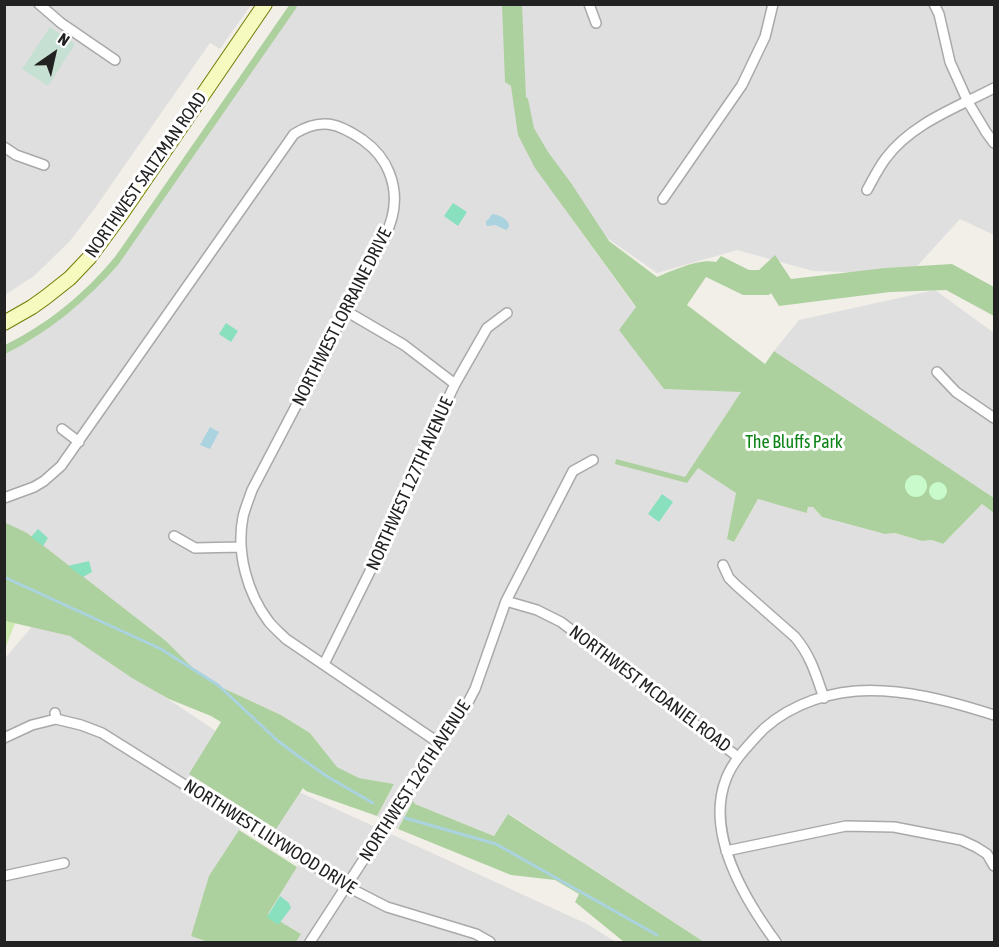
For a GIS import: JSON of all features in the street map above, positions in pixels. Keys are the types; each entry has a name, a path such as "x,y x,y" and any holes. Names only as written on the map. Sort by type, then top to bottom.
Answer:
{"main road":[{"name":"NORTHWEST SALTZMAN ROAD","path":"4,323 46,297 70,278 89,258 265,4"}],"street":[{"path":"39,4 61,23 114,60"},
{"path":"589,4 596,23"},
{"path":"663,199 742,86 765,37 772,4"},
{"path":"934,4 939,14 950,62 968,102 994,143"},
{"path":"867,190 887,156 906,136 929,121 994,88"},
{"name":"NORTHWEST LORRAINE DRIVE","path":"4,498 44,481 61,466 294,134 304,128 326,123 348,130 382,158 394,187 394,214 390,227 252,490 243,516 240,547 254,597 270,622 286,639 439,743"},
{"path":"4,147 16,155 44,165"},
{"path":"346,311 404,345 455,384"},
{"name":"NORTHWEST 127TH AVENUE","path":"324,664 389,533 413,472 455,384 487,327 507,313"},
{"path":"937,372 956,392 994,418"},
{"path":"62,429 79,442"},
{"name":"NORTHWEST 126TH AVENUE","path":"310,942 386,825 400,798 464,710 475,689 506,601 573,471 593,460"},
{"path":"174,536 195,548 240,547"},
{"path":"723,565 729,578 803,646 811,659 824,698"},
{"name":"NORTHWEST MCDANIEL ROAD","path":"506,601 537,610 561,622 738,757 726,778 720,804 726,851 752,907 776,942"},
{"path":"738,757 777,717 814,700 854,692 898,693 955,703 994,715"},
{"name":"NORTHWEST LILYWOOD DRIVE","path":"4,738 55,716 81,724 102,733 346,886 387,907 476,934 490,942"},
{"path":"726,851 846,826 894,827 961,840 987,854 994,866"},
{"path":"4,876 64,863"}],"shaded area":[{"path":"4,5 251,5 220,49 210,43 70,241 34,276 5,295"},
{"path":"290,5 994,5 994,235 960,219 910,274 813,271 737,250 657,273 564,208 636,308 664,389 742,391 685,478 616,459 686,483 697,467 737,493 728,539 734,542 758,499 808,512 808,507 813,507 822,517 885,534 895,533 943,544 982,504 994,513 994,942 704,942 509,814 494,836 415,804 410,805 398,829 377,816 394,784 359,778 337,767 310,733 281,715 223,688 195,670 166,641 5,522 5,345 49,319 81,294 104,270 125,244"},
{"path":"935,290 994,333 994,498 774,351 799,320"},
{"path":"42,615 222,735 192,780 251,820 239,830 191,935 208,942 5,942 5,658"},
{"path":"299,792 587,924 616,942 296,942 301,934 268,914 306,852 272,830"}],"green space":[{"path":"290,4 297,7 118,265 66,315 37,336 5,354 5,345 51,318 78,296 115,257"},
{"name":"The Bluffs Park","path":"502,5 522,5 526,97 534,128 609,241 657,277 694,263 716,262 721,256 749,270 759,270 775,255 791,279 885,268 952,264 994,287 994,316 946,290 890,292 779,306 771,293 769,295 743,295 706,277 687,305 765,364 774,351 994,498 994,513 982,504 943,544 895,533 885,534 822,517 813,507 808,507 807,513 758,499 734,542 727,539 736,493 698,468 687,483 615,464 616,459 685,477 741,392 664,389 619,330 636,307 535,168 518,135 511,86 505,82"},
{"path":"50,27 75,44 48,86 22,69"},
{"path":"453,203 467,212 458,226 444,216"},
{"path":"226,323 238,331 231,342 219,334"},
{"path":"916,475 924,478 927,486 924,494 916,497 908,494 905,486 908,478"},
{"path":"934,482 942,482 947,487 945,498 934,500 929,495 929,487"},
{"path":"662,494 673,502 659,522 648,514"},
{"path":"4,522 27,533 166,641 195,670 223,688 281,715 310,733 337,767 359,778 394,784 377,816 303,788 276,829 189,774 221,722 169,699 132,678 70,636 5,621"},
{"path":"38,529 48,538 43,546 31,537"},
{"path":"89,561 92,572 83,577 68,566"},
{"path":"5,621 15,623 5,649"},
{"path":"413,801 415,804 494,836 508,814 704,942 624,942 575,902 579,894 555,880 511,875 398,829"},
{"path":"239,830 297,867 268,914 301,934 296,942 208,942 191,936 209,876"},
{"path":"280,896 289,903 291,908 278,925 267,917"}],"water":[{"path":"492,214 501,216 509,227 506,230 495,225 486,225 486,221"},
{"path":"210,427 219,432 210,449 200,445"}],"waterway":[{"path":"4,577 161,649 218,685 278,741 298,756 328,777 373,803"},
{"path":"405,818 496,844 657,935"}]}
